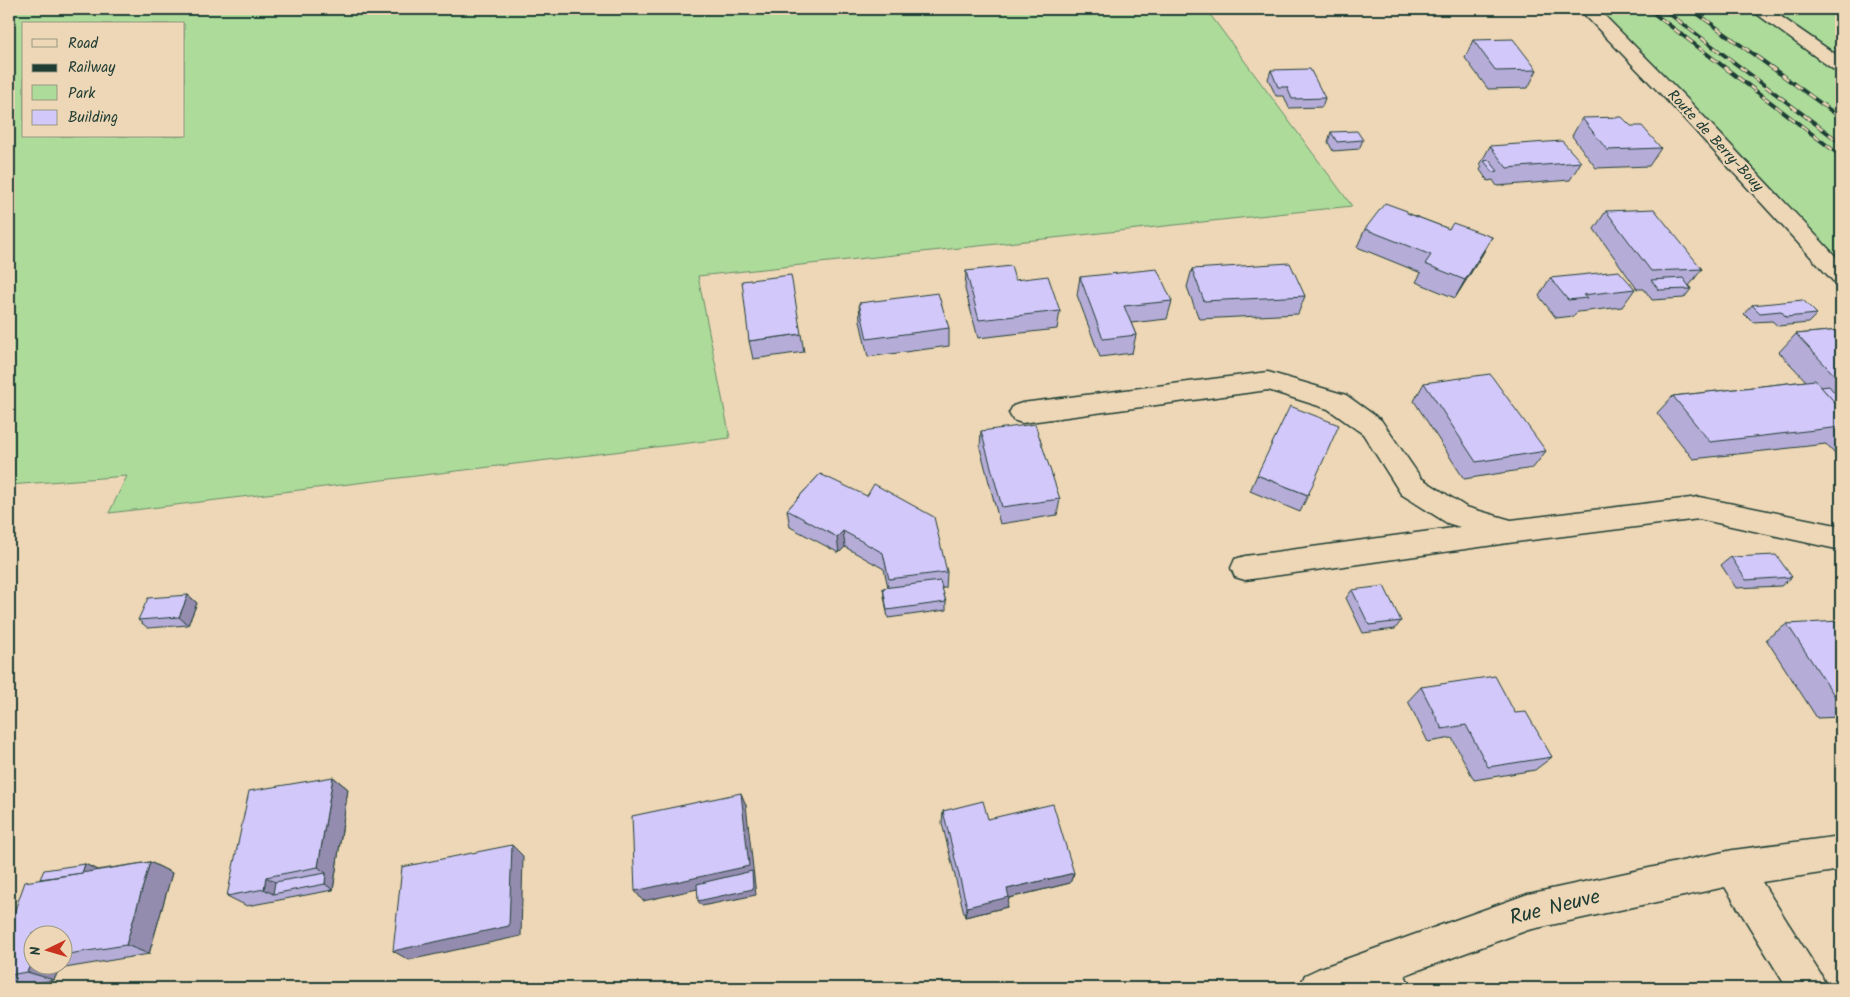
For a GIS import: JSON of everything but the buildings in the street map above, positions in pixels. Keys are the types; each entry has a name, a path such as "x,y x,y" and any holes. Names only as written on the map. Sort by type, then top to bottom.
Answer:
{"street":[{"name":"Route de Berry-Bouy","path":"1588,9 1684,107 1841,276"},
{"path":"1759,9 1841,66"},
{"path":"1022,413 1268,381 1337,402 1372,427 1411,486 1457,515 1511,532"},
{"path":"1245,568 1699,508 1841,538"},
{"name":"Rue Neuve","path":"1318,988 1387,977 1528,912 1733,868 1841,853"},
{"path":"1733,868 1808,988"}],"green space":[{"path":"9,9 1206,9 1352,206 698,276 730,438 109,513 127,476 9,485"},
{"path":"1594,9 1841,9 1841,276"}],"railway":[{"path":"1648,9 1841,156"},
{"path":"1663,9 1841,143"},
{"path":"1691,9 1841,118"}]}
